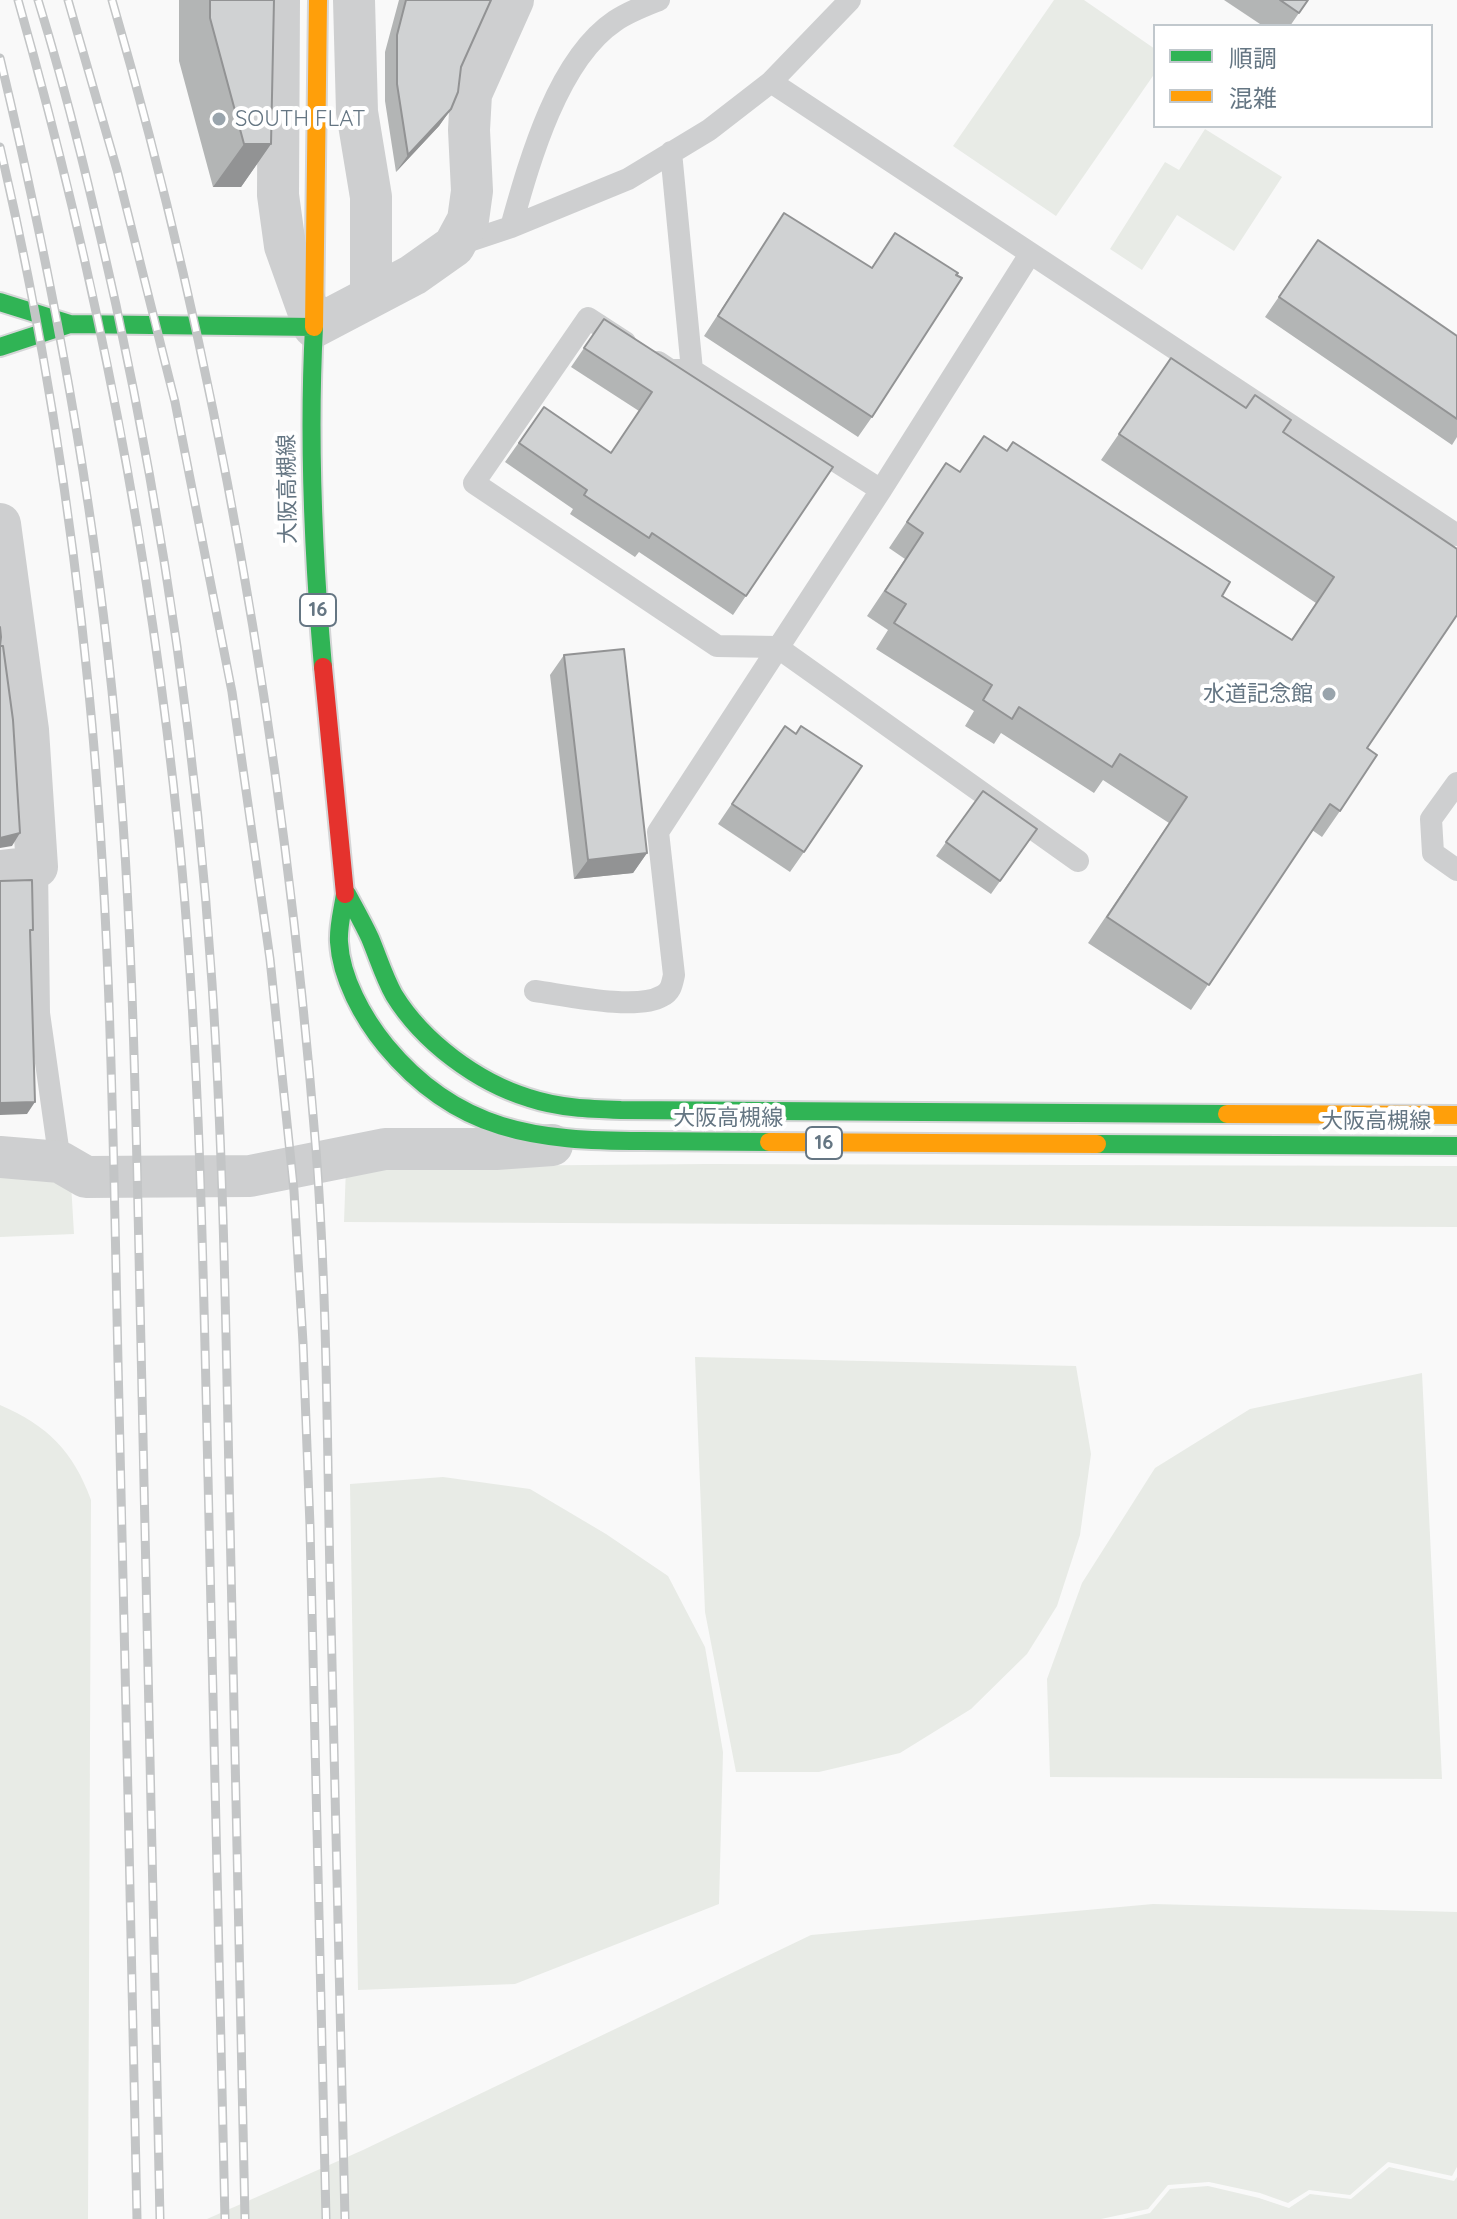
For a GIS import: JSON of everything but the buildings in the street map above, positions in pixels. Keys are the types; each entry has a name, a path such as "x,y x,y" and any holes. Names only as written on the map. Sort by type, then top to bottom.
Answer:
{"main road":[{"name":"大阪高槻線","path":"318,0 314,327 310,402 313,558 345,892 339,942 347,979 356,1001 367,1021 397,1059 441,1096 484,1121 519,1133 559,1139 1457,1146"},
{"path":"0,302 70,324 314,327"},
{"path":"0,347 70,324"},
{"name":"大阪高槻線","path":"345,892 368,934 377,961 397,1000 427,1034 449,1054 502,1087 530,1098 575,1108 1457,1115"}],"street":[{"path":"279,0 278,195 285,246 314,327 413,275 454,246 468,220 472,191 471,94 513,0"},
{"path":"354,0 354,83 371,197 371,296"},
{"path":"0,524 14,733 18,869"},
{"path":"0,1157 60,1162 86,1177 250,1176 385,1149 496,1149 602,1141"}],"lane":[{"path":"511,227 531,156 571,69 592,41 613,22 659,0"},
{"path":"454,246 511,227 628,179 709,130 771,82 850,0"},
{"path":"771,82 1457,535"},
{"path":"671,152 692,370"},
{"path":"535,991 615,1002 650,1000 663,996 671,987 674,975 658,832 881,490 1030,254"},
{"path":"881,490 692,370 670,370 588,318 474,483 717,646 777,647 1078,861"},
{"path":"1457,783 1431,819 1433,853 1457,870"},
{"path":"18,869 60,1162"}],"shaded area":[{"path":"1054,0 1084,0 1153,48 1153,76 1056,216 953,146"},
{"path":"1205,129 1282,177 1234,251 1177,215 1142,270 1110,249 1165,162 1179,170"},
{"path":"707,1164 1457,1166 1457,1227 344,1222 346,1167"},
{"path":"0,1173 71,1183 74,1234 0,1237"},
{"path":"695,1357 1076,1366 1091,1454 1080,1535 1057,1606 1027,1654 971,1709 900,1753 819,1772 736,1772 705,1612"},
{"path":"1422,1373 1442,1779 1050,1777 1047,1679 1082,1583 1155,1468 1250,1409"},
{"path":"0,1405 32,1422 57,1442 76,1467 91,1500 88,2219 0,2219"},
{"path":"443,1477 530,1489 606,1534 668,1576 705,1647 723,1752 719,1904 515,1984 358,1990 350,1484"},
{"path":"1153,1904 1457,1912 1457,2167 1452,2176 1388,2162 1350,2195 1309,2190 1288,2203 1260,2193 1209,2182 1168,2185 1148,2209 1101,2219 207,2219 363,2150 811,1935"},
{"path":"1389,2167 1454,2181 1457,2177 1457,2219 1123,2219 1150,2213 1170,2189 1208,2186 1289,2208 1310,2194 1351,2199"}],"railway":[{"path":"18,0 72,207 117,415 153,625 179,838 192,997 200,1157 225,2219"},
{"path":"38,0 98,228 149,473 188,727 206,898 224,1253 245,2219"},
{"path":"68,0 117,170 175,402 232,692 270,959 294,1191 303,1343 326,2219"},
{"path":"112,0 186,283 216,426 267,714 303,1004 320,1203 324,1310 345,2219"},
{"path":"0,58 36,215 80,452 103,611 119,773 130,937 135,1100 160,2219"},
{"path":"0,147 42,350 64,487 89,693 102,860 112,1111 137,2219"}],"traffic: fast":[{"path":"0,302 70,324 314,327 312,497 323,667"},
{"path":"0,347 70,324"},
{"path":"345,894 339,942 344,970 355,997 386,1046 413,1075 441,1097 501,1126 534,1134 604,1140 769,1142"},
{"path":"347,894 394,995 420,1029 471,1071 509,1091 540,1101 621,1110 1227,1114"},
{"path":"1097,1144 1457,1146"}],"traffic: slow":[{"path":"314,327 318,0"},
{"path":"1227,1114 1457,1115"},
{"path":"769,1142 1097,1144"}],"traffic: jam":[{"path":"323,667 345,894"}],"place":[{"name":"SOUTH FLAT","path":"219,119"},
{"name":"水道記念館","path":"1329,694"}]}
